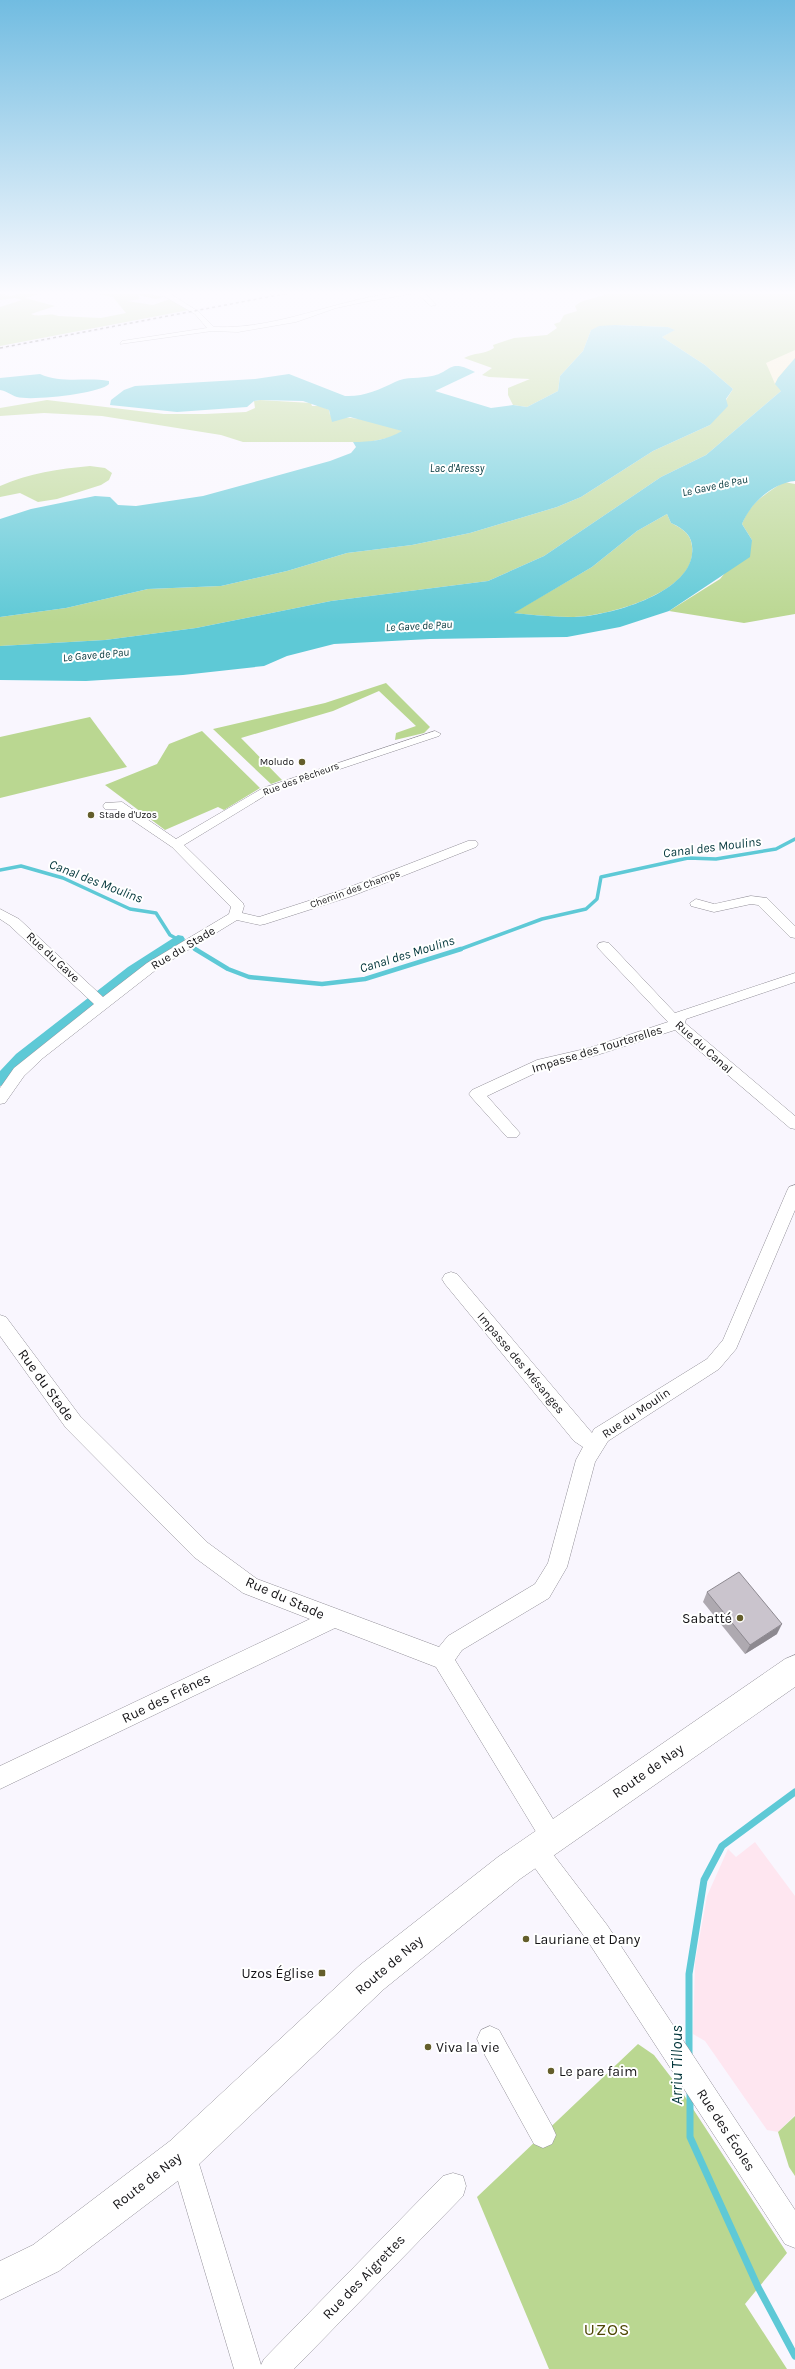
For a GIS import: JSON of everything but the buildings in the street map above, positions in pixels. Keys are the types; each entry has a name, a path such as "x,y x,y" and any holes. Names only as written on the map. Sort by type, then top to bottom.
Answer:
{"main road":[{"name":"Route de Nay","path":"0,2281 46,2258 182,2154 372,1977 544,1842 795,1669"}],"street":[{"name":"Rue des Pêcheurs","path":"176,844 267,790 434,734"},
{"path":"109,806 118,805 176,844 238,906 235,916"},
{"name":"Chemin des Champs","path":"235,916 260,921 346,893 472,844"},
{"path":"696,903 714,908 751,900 762,901 795,934"},
{"name":"Rue du Gave","path":"0,913 14,922 98,1000"},
{"name":"Rue du Stade","path":"0,1099 19,1072 98,1000 235,916"},
{"name":"Rue du Canal","path":"604,946 695,1041 795,1124"},
{"path":"678,1024 680,1016 795,977"},
{"name":"Impasse des Tourterelles","path":"512,1133 477,1094 542,1064 592,1052 678,1024"},
{"name":"Rue du Moulin","path":"443,1660 455,1644 542,1591 558,1567 586,1460 600,1435 713,1364 730,1344 795,1191"},
{"name":"Impasse des Mésanges","path":"451,1279 581,1435 595,1445"},
{"name":"Rue du Stade","path":"0,1322 73,1422 201,1550 250,1586 332,1619 443,1660"},
{"name":"Rue des Frênes","path":"0,1778 332,1619"},
{"path":"443,1660 545,1827 544,1842"},
{"name":"Rue des Écoles","path":"544,1842 598,1934 674,2047 795,2234"},
{"path":"490,2039 543,2135"},
{"path":"182,2154 248,2369"},
{"name":"Rue des Aigrettes","path":"274,2369 453,2186"}],"shaded area":[{"path":"755,1842 795,1896 795,2115 778,2132 767,2130 705,2041 693,2034 695,1962 707,1896 728,1849 736,1857"}],"green space":[{"path":"38,402 60,402 164,414 205,414 246,412 255,408 254,402 286,402 311,403 312,406 321,406 329,410 330,415 364,420 403,431 392,437 369,442 243,442 221,435 102,416 44,413 0,416 0,408"},
{"path":"511,402 538,402 527,407 513,405"},
{"path":"725,402 769,402 706,455 661,477 544,556 488,581 331,601 196,628 105,640 0,646 0,617 66,608 148,589 221,586 287,571 347,553 412,545 470,533 557,507 581,497 653,451 710,425"},
{"path":"90,466 105,468 112,473 109,480 101,485 57,499 38,502 20,493 0,497 0,486 22,478 44,472"},
{"path":"784,482 795,484 795,614 744,623 669,611 720,579 752,540 742,524 745,517 759,500"},
{"path":"667,514 671,523 681,528 688,535 692,543 692,555 687,569 677,581 662,591 625,607 588,616 559,617 513,613 592,567 637,531"},
{"path":"386,683 430,727 424,733 395,740 396,733 416,726 379,691 333,711 241,738 282,780 271,784 213,729 325,703"},
{"path":"90,717 127,767 0,798 0,737"},
{"path":"202,731 260,788 224,810 218,807 165,830 105,785 157,764 169,744"},
{"path":"638,2044 654,2055 680,2089 787,2253 745,2304 787,2369 549,2369 477,2197"},
{"path":"795,2116 795,2176 789,2167 778,2132"}],"water":[{"name":"Lac d'Aressy","path":"111,402 253,402 247,407 177,412 110,405"},
{"name":"Lac d'Aressy","path":"305,402 470,402 491,408 513,405 527,407 538,402 727,402 728,406 710,425 653,451 581,497 557,507 470,533 412,545 347,553 287,571 221,586 148,589 66,608 0,617 0,519 31,509 95,496 110,497 118,505 136,506 203,496 330,461 351,453 356,447 353,442 378,440 390,437 402,431 350,417 332,422 329,410"},
{"name":"Le Gave de Pau","path":"769,402 795,402 795,481 770,490 750,509 742,524 752,540 750,557 669,611 620,627 567,637 430,639 334,644 287,656 264,666 183,675 86,681 0,680 0,646 105,640 196,628 331,601 488,581 544,556 661,477 706,455","holes":["667,514 671,523 681,528 688,535 692,543 692,554 687,568 677,581 662,591 625,607 589,616 560,617 514,613 592,567 637,531"]}],"waterway":[{"name":"Canal des Moulins","path":"459,950 542,919 586,909 597,899 601,877 688,858 716,859 776,849 795,839"},
{"name":"Canal des Moulins","path":"0,870 21,866 63,878 130,909 156,913 170,935 197,950"},
{"path":"0,1081 13,1065 29,1051 133,970 178,939"},
{"name":"Canal des Moulins","path":"195,949 228,969 249,977 322,984 365,979 459,950"},
{"name":"Arriu Tillous","path":"689,2056 689,1974 704,1880 722,1846 795,1792"},
{"name":"Arriu Tillous","path":"690,2091 690,2137 758,2287 795,2356"}],"place":[{"name":"Moludo","path":"302,762"},
{"name":"Stade d'Uzos","path":"91,815"},
{"name":"Sabatté","path":"740,1618"},
{"name":"Lauriane et Dany","path":"526,1939"},
{"name":"Uzos Église","path":"322,1973"},
{"name":"Viva la vie","path":"428,2047"},
{"name":"Le pare faim","path":"551,2071"}],"district":[{"name":"UZOS","path":"607,2329"}]}
